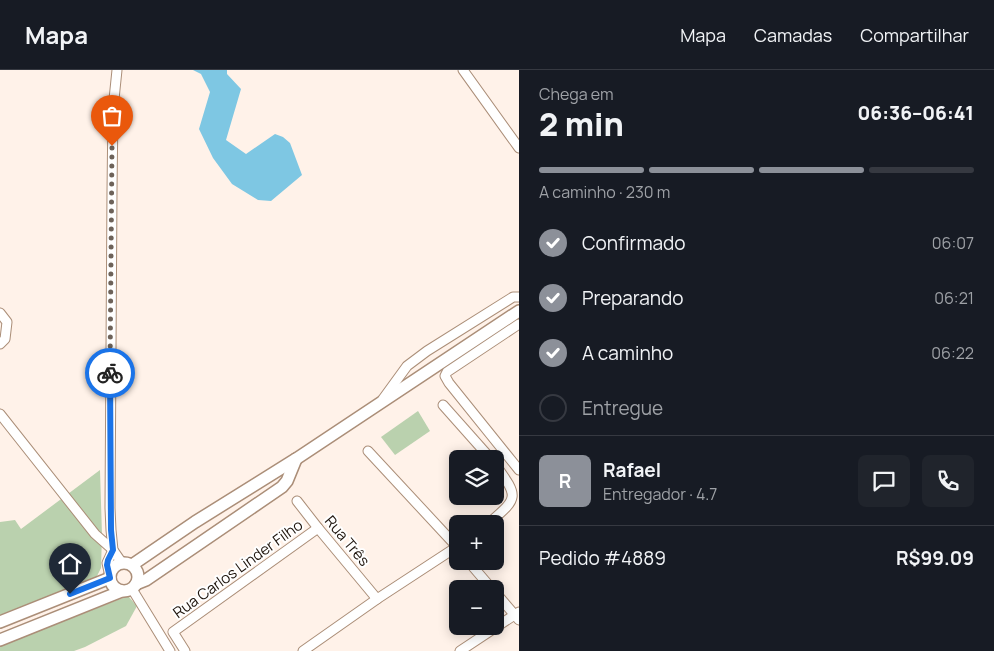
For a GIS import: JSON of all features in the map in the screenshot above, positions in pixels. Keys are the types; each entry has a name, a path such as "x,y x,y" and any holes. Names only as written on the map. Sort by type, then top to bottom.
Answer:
{"main road":[{"path":"127,564 137,570 138,580 130,588 114,587 110,577 112,568 127,564 296,459 519,311"},
{"path":"0,640 146,580 282,487 287,481 296,459"},
{"path":"195,522 206,539"},
{"path":"0,622 110,577"}],"street":[{"path":"110,577 107,563 113,550 110,508 113,109 117,70"},
{"path":"463,70 519,148"},
{"path":"380,403 407,366 427,351 514,297 519,297"},
{"path":"0,313 7,322 5,340 0,344"},
{"path":"519,324 447,372 445,376 519,470"},
{"path":"443,405 482,450"},
{"path":"0,414 95,534 127,564"},
{"path":"368,451 449,538"},
{"path":"500,515 517,500 517,491 504,474"},
{"name":"Rua Três","path":"297,501 378,599"},
{"name":"Rua Carlos Linder Filho","path":"186,651 173,632 318,528"},
{"path":"303,651 449,552"},
{"path":"476,570 484,580"},
{"path":"130,588 170,651"},
{"path":"460,651 518,616 504,601"}],"green space":[{"path":"418,411 430,431 395,455 381,437"},
{"path":"100,470 101,568 96,578 0,615 0,522 15,520 21,529"},
{"path":"128,596 137,606 126,626 85,647 74,651 0,651 0,646"}],"water":[{"path":"193,70 227,70 227,74 241,89 226,140 246,154 275,134 283,137 290,143 302,175 271,201 258,200 232,184 213,158 199,129 210,92 201,74"}],"way so far":[{"path":"110,373 112,146"}],"route":[{"path":"70,594 110,578 107,563 113,550 111,530 110,373"}]}
